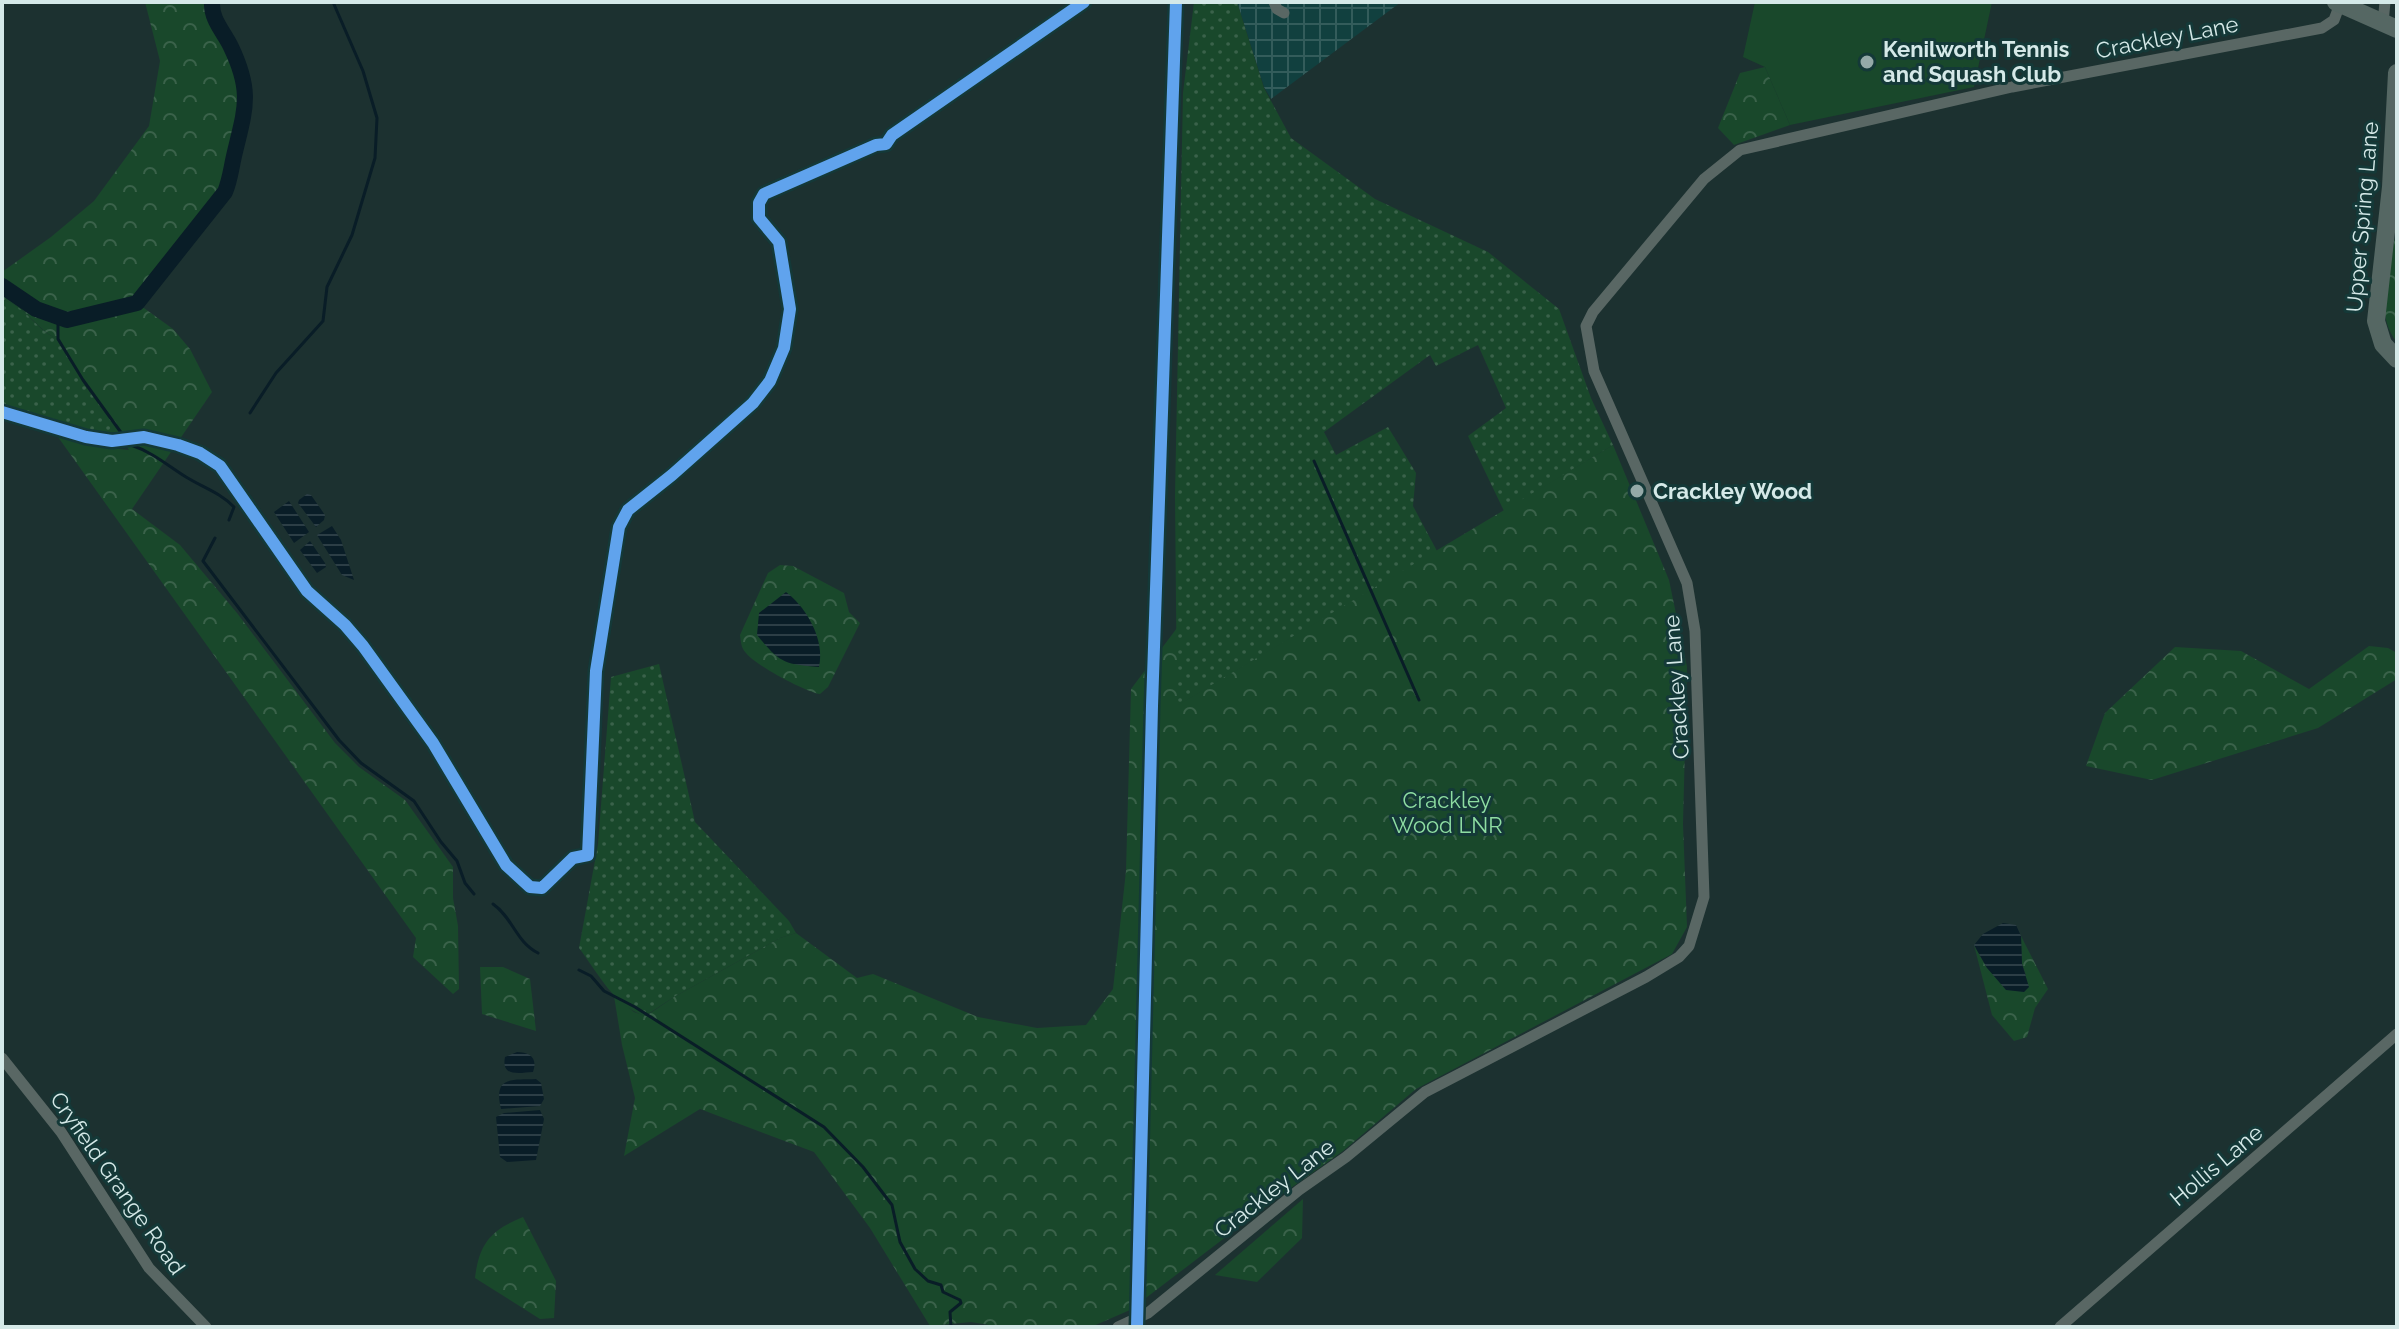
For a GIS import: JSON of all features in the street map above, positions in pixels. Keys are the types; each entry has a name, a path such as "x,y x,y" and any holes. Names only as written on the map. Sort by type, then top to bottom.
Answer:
{"main road":[{"path":"2338,3 2390,26"},
{"name":"Upper Spring Lane","path":"2397,73 2391,187 2376,321 2383,344 2397,359"}],"street":[{"path":"1274,2 1277,9 1284,13"},
{"path":"2385,2 2390,26"},
{"name":"Crackley Lane","path":"1118,1327 1148,1313 1425,1092 1646,977 1679,957 1689,946 1704,897 1695,631 1687,583 1594,371 1586,326 1593,312 1704,179 1740,150 2012,87 2322,28 2334,20 2338,3"},
{"name":"Hollis Lane","path":"2060,1327 2397,1034"},
{"name":"Cryfield Grange Road","path":"2,1058 61,1132 143,1260 173,1296 206,1327"}],"shaded area":[{"path":"1237,2 1401,2 1271,99 1264,87"},
{"path":"307,494 325,515 316,527 298,503"},
{"path":"289,501 309,532 294,543 274,512"},
{"path":"332,526 341,540 354,580 342,575 317,535"},
{"path":"310,541 326,567 317,573 300,550"},
{"path":"786,592 813,625 819,646 819,667 783,660 757,635 759,613"},
{"path":"2003,923 2016,925 2021,936 2022,964 2029,987 2024,992 2006,990 1987,968 1974,945 1983,934"},
{"path":"517,1052 532,1057 533,1072 508,1071 505,1057"},
{"path":"536,1079 541,1083 544,1099 540,1106 501,1109 499,1098 502,1085 512,1080"},
{"path":"540,1110 544,1119 536,1160 507,1162 500,1157 496,1117 504,1113"}],"green space":[{"path":"145,2 212,2 216,20 238,63 245,101 225,192 137,303 173,329 190,349 212,392 132,509 180,545 237,613 335,743 359,767 405,800 453,867 459,989 453,994 413,957 416,938 58,437 129,450 58,339 17,306 2,300 2,272 94,201 149,126 160,61"},
{"path":"1194,2 1237,2 1264,88 1291,138 1375,199 1488,252 1559,309 1591,398 1613,445 1504,511 1468,436 1506,408 1478,345 1436,366 1430,355 1324,432 1336,455 1388,427 1416,473 1413,506 1437,551 1177,706 1175,496 1183,93"},
{"name":"Kenilworth Tennis and Squash Club","path":"1755,2 1992,2 1974,87 1790,125 1765,67 1743,57"},
{"path":"1765,67 1790,125 1734,145 1718,128 1740,73"},
{"path":"2397,229 2397,342 2385,317 2384,302"},
{"path":"2,300 17,306 58,339 123,439 87,434 2,410"},
{"name":"Crackley Wood LNR","path":"1613,445 1669,580 1687,667 1683,824 1687,927 1672,954 1416,1089 1343,1151 1130,1310 1091,1327 1001,1327 971,1322 930,1326 870,1228 814,1152 700,1109 624,1156 635,1098 614,996 634,1012 646,1016 780,938 796,933 857,978 873,974 978,1017 1037,1028 1086,1025 1113,989 1126,871 1131,689 1177,628 1178,705"},
{"path":"780,565 793,566 844,593 849,612 860,623 828,687 820,694 770,671 751,658 742,647 740,635 768,573"},
{"path":"2369,646 2388,648 2397,653 2397,679 2318,728 2152,780 2086,766 2105,713 2175,647 2241,651 2309,689"},
{"path":"659,664 695,822 789,921 796,933 780,938 645,1016 616,997 579,948 598,844 611,677"},
{"path":"2021,936 2048,989 2035,1008 2027,1037 2014,1041 1992,1015 1974,945 1987,968 2026,975 2022,964"},
{"path":"480,967 503,967 530,979 536,1031 482,1014"},
{"path":"1303,1199 1302,1238 1257,1282 1215,1275"},
{"path":"523,1217 556,1281 554,1318 540,1319 475,1278 488,1239"}],"waterway":[{"path":"2,286 36,309 67,320 137,303 225,192 244,113 245,89 238,63 216,20 212,2"},
{"path":"250,413 276,373 323,321 327,287 352,235 375,158 377,118 363,71 333,2"},
{"path":"58,317 58,339 125,438"},
{"path":"131,445 223,498 234,507 229,520"},
{"path":"1314,461 1419,700"},
{"path":"215,538 203,561 339,740 361,763 414,801 457,861 465,883 474,894"},
{"path":"493,904 524,943 538,953"},
{"path":"579,970 591,976 604,991 635,1007 824,1127 863,1167 892,1205 900,1242 915,1269 928,1281 941,1285 943,1292 960,1300 961,1303 950,1312 951,1327"}],"cycle path":[{"path":"2,412 86,437 112,441 144,437 178,445 200,453 220,466 307,591 363,646 433,743 506,865 530,887 542,888 573,858 588,855 596,671 619,527 628,510 753,403 770,381 784,348 790,309 779,242 759,218 759,203 764,194 876,145 886,144 892,135 1084,2"},
{"path":"1137,1327 1152,706 1176,2"}],"place":[{"name":"Kenilworth Tennis and Squash Club","path":"1867,62"},
{"name":"Crackley Wood","path":"1637,491"}]}
